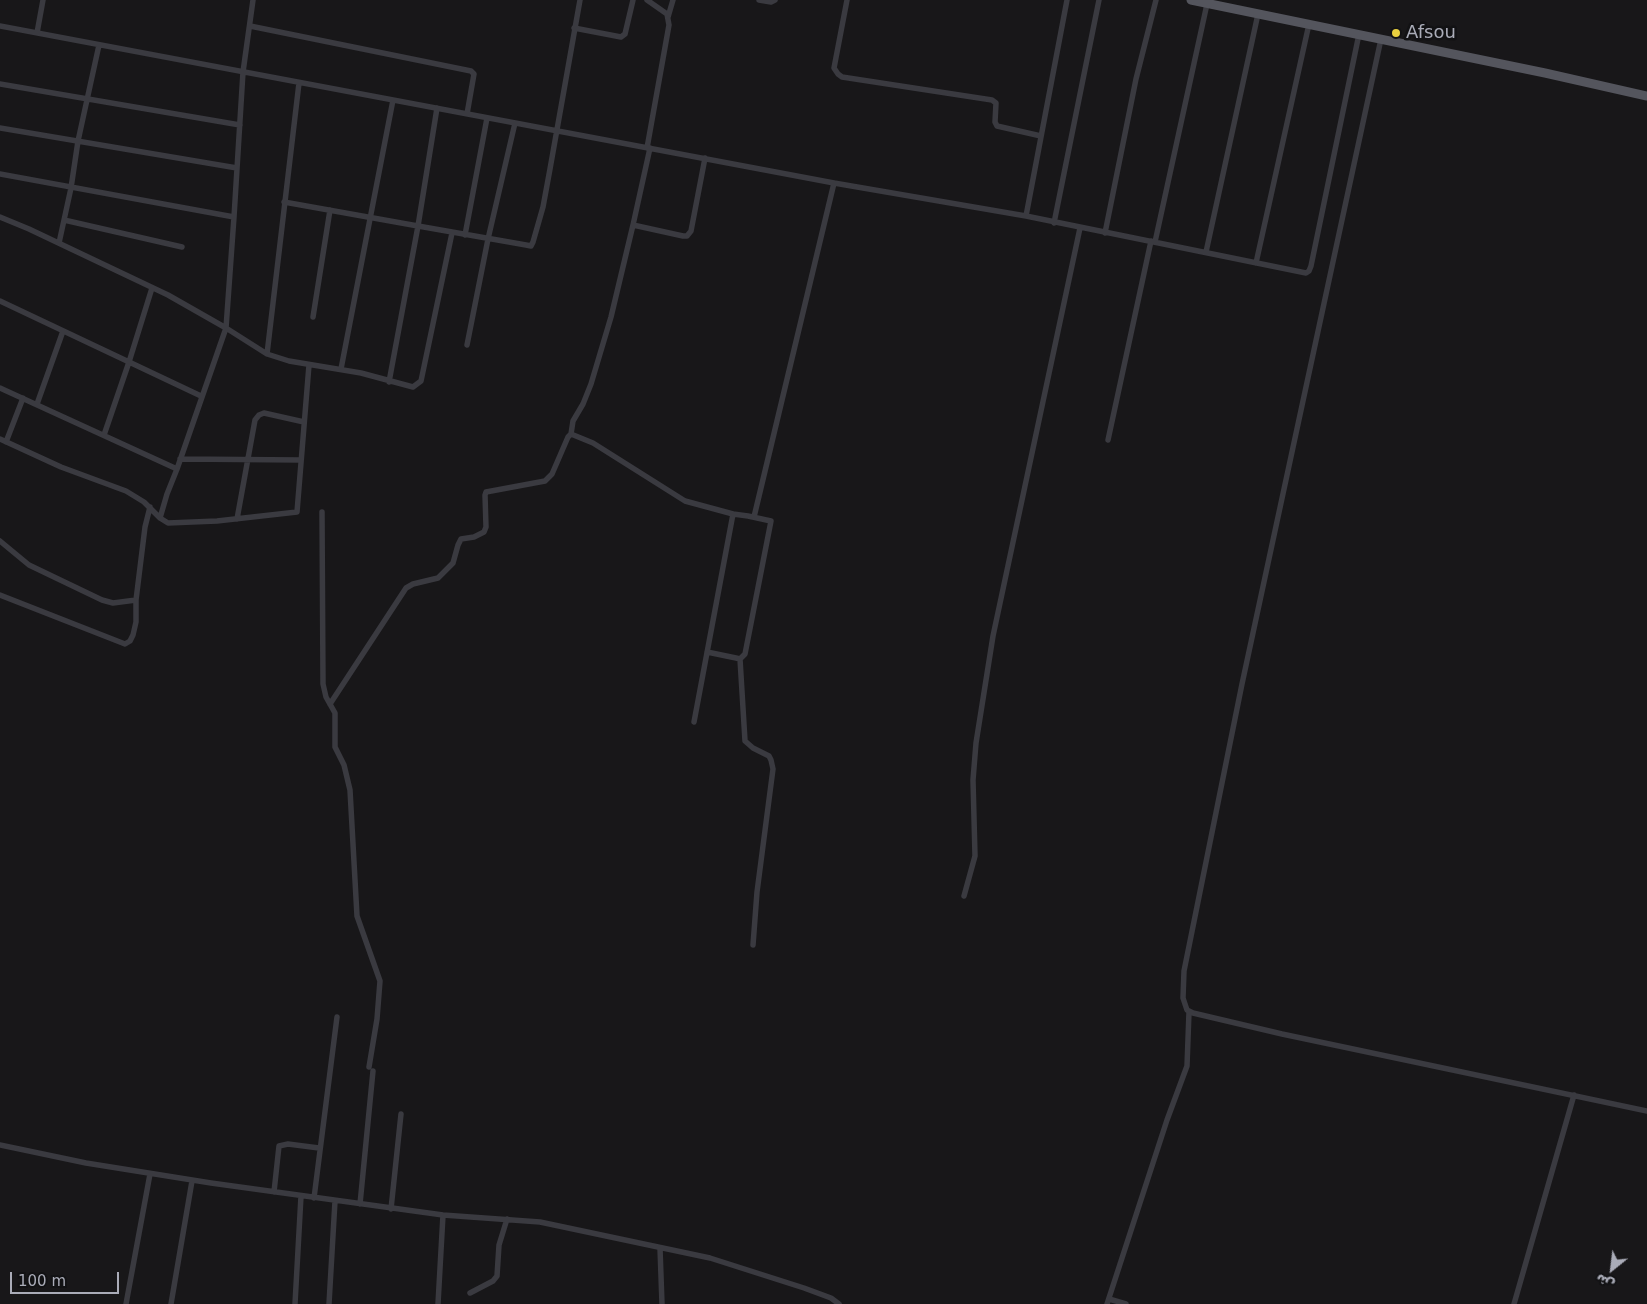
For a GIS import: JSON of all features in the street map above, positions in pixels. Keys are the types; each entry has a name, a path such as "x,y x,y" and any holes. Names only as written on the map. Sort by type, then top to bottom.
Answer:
{"main road":[{"path":"1191,0 1381,38 1647,96"}],"street":[{"path":"37,33 43,0"},
{"path":"160,518 226,328 243,72 253,0"},
{"path":"284,202 531,246 543,207 580,0"},
{"path":"574,28 621,37 625,34 633,0"},
{"path":"647,0 668,17"},
{"path":"330,704 406,588 413,584 438,578 454,563 458,545 462,540 484,532 486,527 486,492 545,481 554,471 571,434 573,421 583,404 591,384 611,316 633,224 648,148 672,0"},
{"path":"760,0 771,2 774,0"},
{"path":"847,0 834,68 838,74 992,100 996,106 995,122 997,126 1041,136"},
{"path":"1026,216 1067,0"},
{"path":"1054,223 1099,0"},
{"path":"1105,233 1136,79 1156,0"},
{"path":"1108,440 1206,4"},
{"path":"1206,252 1258,14"},
{"path":"1256,263 1309,24"},
{"path":"0,26 834,183 1026,216 1306,273 1309,271 1359,34"},
{"path":"250,26 470,71 474,74 467,114"},
{"path":"1126,1304 1108,1302 1167,1120 1187,1066 1189,1012 1183,998 1183,986 1192,930 1209,854 1242,684 1381,38"},
{"path":"59,243 71,188 78,141 99,45"},
{"path":"266,354 299,82"},
{"path":"0,84 240,125"},
{"path":"341,369 393,100"},
{"path":"389,382 418,226 437,108"},
{"path":"465,235 486,118"},
{"path":"467,345 488,239 515,123"},
{"path":"0,128 237,168"},
{"path":"633,224 683,236 689,235 706,158"},
{"path":"0,174 234,217"},
{"path":"754,516 834,183"},
{"path":"313,317 330,210"},
{"path":"0,217 152,288 226,328 266,354 309,365 341,369 413,387 421,382 452,232"},
{"path":"64,220 182,247"},
{"path":"964,896 975,856 973,780 976,743 993,636 1080,228"},
{"path":"104,435 152,288"},
{"path":"0,301 201,396"},
{"path":"37,404 63,332"},
{"path":"23,398 3,440 61,466 126,491 144,502 160,518 168,523 177,524 237,519 297,512 309,365"},
{"path":"0,388 177,469"},
{"path":"237,519 255,420 258,415 264,413 304,422"},
{"path":"571,434 594,443 685,501 733,514 754,516 771,521 745,654 740,658 707,652"},
{"path":"180,459 301,460"},
{"path":"0,595 124,644 129,642 136,622 136,600 145,527 150,507"},
{"path":"322,512 323,684 326,697 335,716 335,747 346,770 350,790 357,916 380,980 360,1204"},
{"path":"694,722 733,514"},
{"path":"0,541 29,565 102,600 113,603 136,600"},
{"path":"740,658 745,741 753,748 769,756 772,760 773,769 757,892 754,945"},
{"path":"1189,1012 1292,1036 1647,1111"},
{"path":"314,1198 337,1017"},
{"path":"1514,1304 1574,1095"},
{"path":"391,1209 401,1114"},
{"path":"274,1192 279,1146 288,1144 319,1148"},
{"path":"0,1145 150,1174 391,1209 540,1222 710,1258 754,1271 830,1298 840,1304"},
{"path":"126,1304 150,1174"},
{"path":"171,1304 192,1180"},
{"path":"295,1304 301,1196"},
{"path":"329,1304 335,1201"},
{"path":"438,1304 443,1215"},
{"path":"470,1293 493,1281 497,1276 499,1245 507,1219"},
{"path":"660,1248 662,1304"}],"place":[{"name":"Afsou","path":"1396,33"}]}
